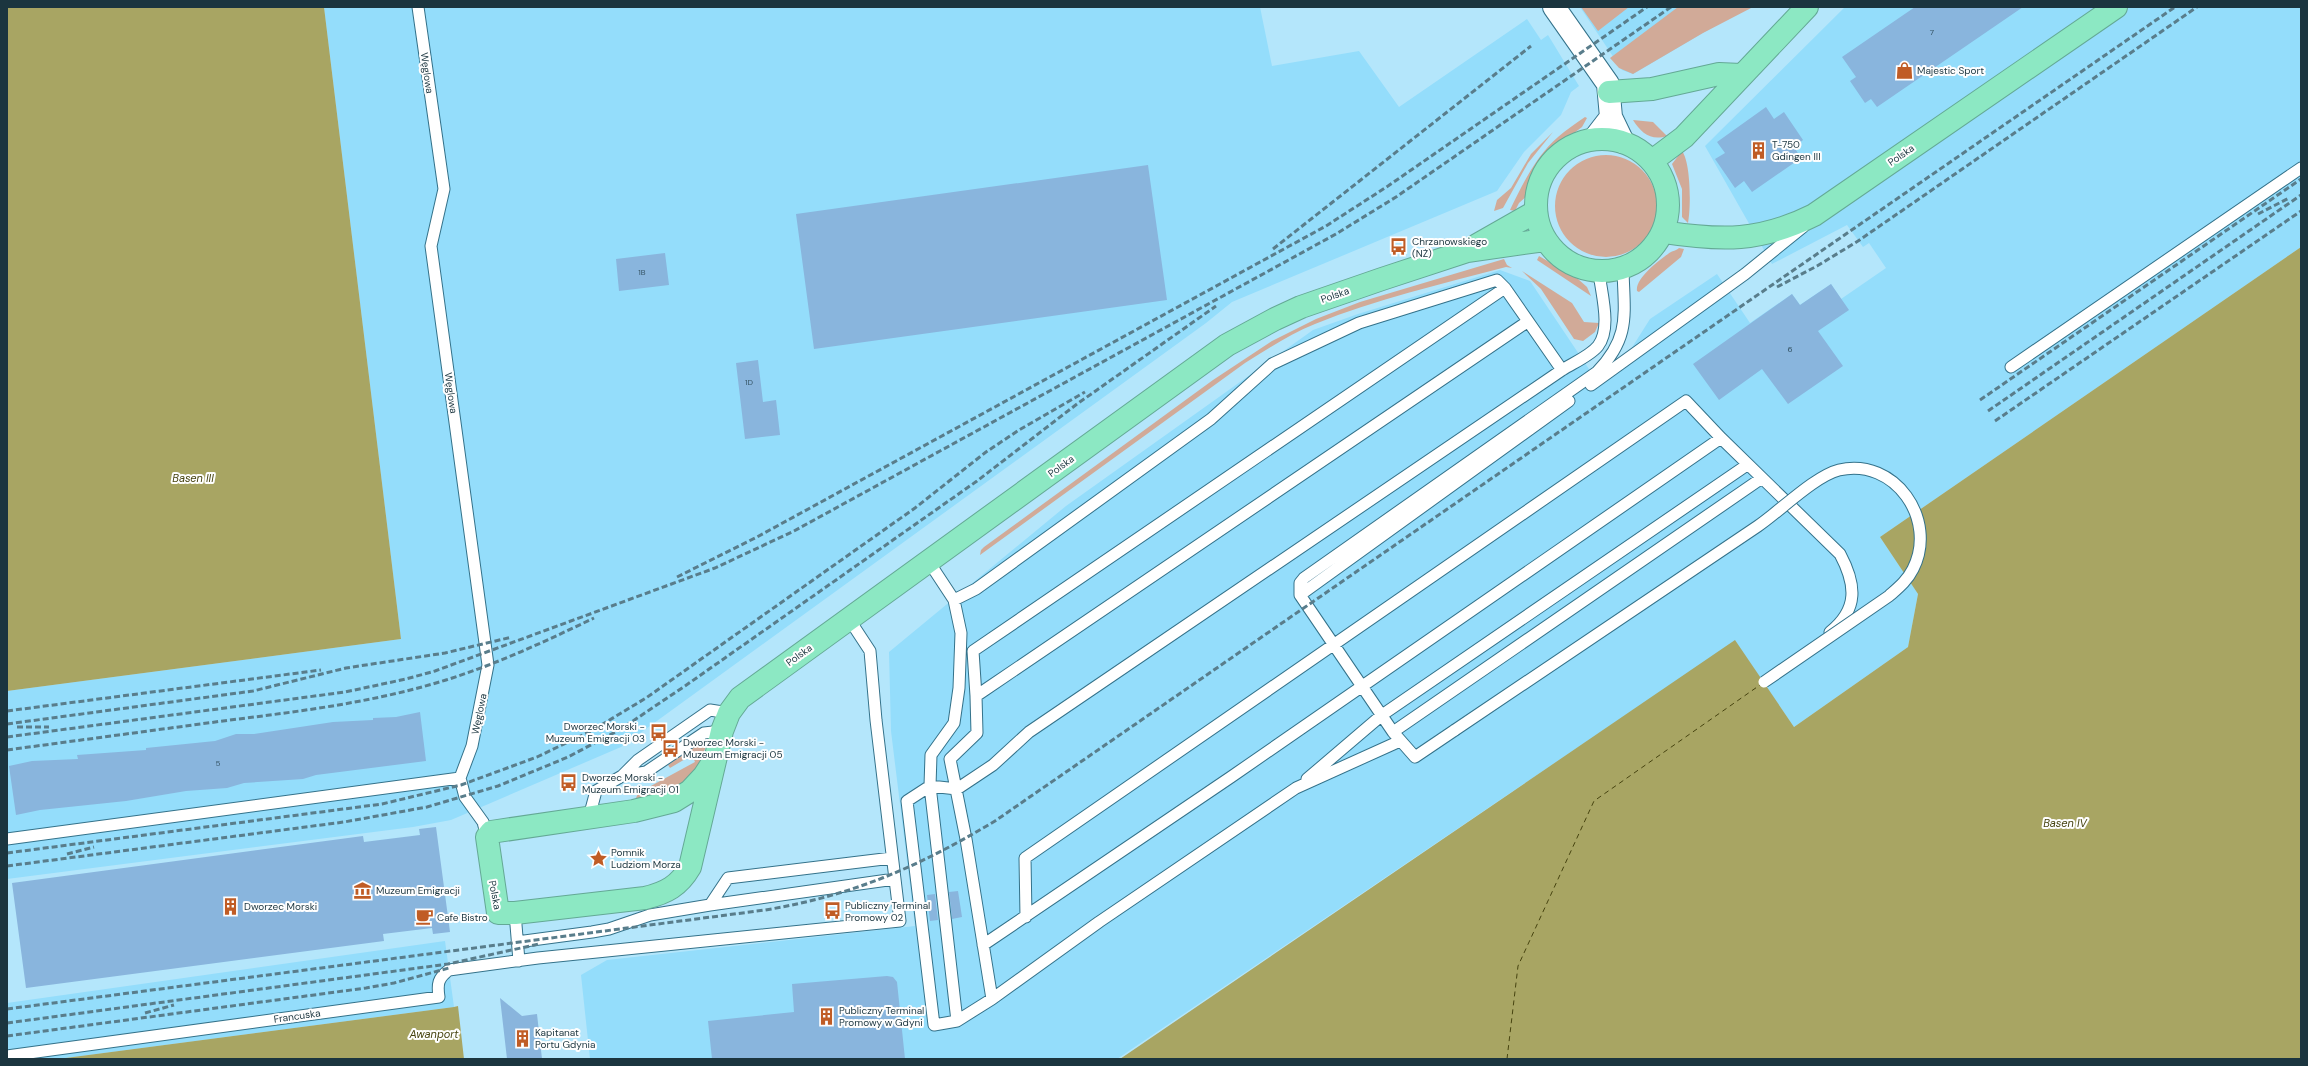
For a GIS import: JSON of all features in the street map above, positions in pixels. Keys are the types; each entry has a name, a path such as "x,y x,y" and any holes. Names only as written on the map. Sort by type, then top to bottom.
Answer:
{"highway":[{"path":"1652,161 1684,137 1741,75 1807,7"},
{"name":"Polska","path":"1663,232 1703,238 1745,238 1790,227 1814,215 2116,7"},
{"path":"1609,92 1652,89 1719,74 1741,75"},
{"path":"1594,138 1623,142 1635,147 1652,161 1664,180 1668,197 1668,215 1663,232 1653,248 1640,260 1623,269 1599,272 1578,268 1559,257 1545,240 1538,226 1535,212 1536,191 1544,172 1557,155 1574,144 1594,138"},
{"name":"Polska","path":"715,758 690,791 674,801 656,807 491,832 487,837 496,908 498,913 515,913 610,902 662,894 683,879 690,867 715,758 726,722 740,698 1228,345 1251,331 1301,307 1466,251 1535,212"},
{"name":"Polska","path":"1466,251 1545,240"}],"street":[{"path":"1554,7 1608,84 1611,117 1623,142"},
{"path":"1594,138 1611,117"}],"lane":[{"name":"Węglowa","path":"418,7 444,189 431,246 488,666 472,746 460,778"},
{"path":"2011,367 2301,168"},
{"path":"1300,595 1745,274 1830,204"},
{"path":"1026,916 1025,858 1334,646 1686,401 1747,465 1762,478 1840,554 1848,568 1852,593 1847,614 1839,624 1764,682 1903,585 1913,570 1919,554 1921,537 1918,520 1912,503 1902,489 1888,478 1872,471 1856,468 1838,470 1823,477 1761,523 1415,757 1400,741 1334,646 1300,595 1300,583 1304,578 1581,384 1607,361 1620,341 1624,328 1623,269"},
{"path":"1599,272 1605,328 1603,337 1592,351 1029,732 993,765 957,789 930,786 907,801 934,1025 957,1020 992,999 1099,922 1296,788 1382,715 1747,465"},
{"path":"954,600 976,589 1211,418 1272,364 1359,323 1497,280 1505,288 1527,322 1562,370"},
{"path":"992,999 957,789 950,759 977,734 973,651 1505,288"},
{"path":"976,696 1527,322"},
{"path":"983,945 1721,438"},
{"path":"1393,732 1762,478"},
{"path":"929,562 954,600 961,633 959,688 954,723 931,755 930,786 957,1020"},
{"path":"515,913 519,961 900,921 876,720 870,651 849,619"},
{"path":"590,817 596,791 622,776 638,760 710,710 726,722 704,733 646,772 622,776"},
{"path":"1296,788 1400,741"},
{"path":"7,839 460,778 465,797 483,822 487,837"},
{"path":"710,905 728,878 892,858"},
{"path":"517,942 610,929 650,915 710,905 895,879"},
{"path":"610,902 650,915"},
{"name":"Francuska","path":"7,1056 439,997 438,985 440,979 449,970 519,961"}],"shaded area":[{"path":"324,7 1260,7 1272,66 1359,51 1399,107 1527,19 1541,40 1548,35 1579,86 1571,92 1561,115 1524,152 1497,191 1232,302 1206,323 621,747 451,820 413,827 7,879 7,691 401,639"},
{"path":"1580,7 1747,7 1633,74 1622,70"},
{"path":"1581,7 1629,7 1598,31"},
{"path":"1678,7 1753,7 1703,33 1633,74 1619,68 1610,58"},
{"path":"1845,7 2301,7 2301,247 1880,537 1918,594 1908,647 1794,727 1735,641 1117,1059 590,1059 581,975 607,960 915,926 891,731 889,652 1066,506 1313,330 1358,314 1500,270 1530,281 1597,381 1626,357 1650,319 1717,274 1750,323 1792,294 1800,305 1831,284 1841,299 1886,268 1869,243 1863,247 1847,225 1772,264 1705,146"},
{"path":"1585,117 1587,118 1582,127 1558,145 1539,166 1534,174 1528,195 1519,203 1515,211 1510,210 1536,162 1543,153 1558,137"},
{"path":"1633,120 1653,122 1667,136 1651,137 1639,129"},
{"path":"1553,132 1528,163 1503,208 1494,211 1497,200 1511,188 1531,154"},
{"path":"1682,151 1689,175 1690,207 1688,223 1682,217 1682,189 1672,164"},
{"path":"1606,155 1625,159 1642,170 1653,187 1657,206 1653,225 1642,242 1625,253 1606,257 1587,253 1570,242 1559,225 1555,206 1559,187 1570,170 1587,159"},
{"path":"1679,248 1684,249 1681,257 1639,292 1637,291 1637,286 1643,276 1669,253"},
{"path":"1539,256 1578,279 1587,287 1591,296 1537,260"},
{"path":"1504,259 1507,265 1512,268 1506,267 1385,299 1338,315 1288,337 1245,363 980,555 981,550 984,547 1213,380 1272,341 1316,319 1360,302"},
{"path":"1522,271 1572,303 1584,322 1599,323 1595,332 1583,341 1574,339 1541,289"},
{"path":"705,739 708,740 698,765 683,783 674,790 663,795 636,798 640,789 649,787 695,762 692,755 670,768 668,765"},
{"path":"445,941 454,1007 58,1059 7,1059 7,1003"}],"water":[{"name":"Basen III","path":"7,7 324,7 401,639 7,691"},
{"name":"Basen IV","path":"2301,247 2301,1059 1120,1059 1735,640 1794,727 1908,647 1918,594 1880,537"},
{"name":"Awanport","path":"458,1006 464,1059 58,1059 454,1007"}],"building":[{"path":"1915,7 2023,7 1877,107 1871,99 1865,103 1850,81 1856,77 1842,57"},
{"name":"T-750 Gdingen III","path":"1766,107 1774,119 1784,112 1803,140 1794,147 1801,158 1752,192 1744,181 1735,188 1715,159 1725,153 1717,142"},
{"path":"1148,165 1167,300 814,349 796,214"},
{"path":"665,253 669,285 619,291 616,259"},
{"path":"1831,284 1849,310 1818,331 1843,366 1788,404 1762,369 1719,400 1693,364 1792,294 1800,305"},
{"path":"758,360 763,402 776,400 780,435 745,439 736,363"},
{"path":"420,712 426,761 316,775 303,779 244,783 227,788 186,791 126,801 40,810 16,815 9,766 32,761 78,759 77,755 146,750 146,748 215,741 236,734 254,734 333,722 373,720 373,718 396,717"},
{"name":"Dworzec Morski","path":"436,827 450,932 433,934 432,928 383,934 384,941 26,988 12,883 363,836 364,842 420,835 419,829"},
{"path":"958,891 962,917 952,919 949,892"},
{"path":"935,894 938,920 930,921 927,895"},
{"name":"Publiczny Terminal Promowy w Gdyni","path":"887,976 893,977 897,982 905,1059 712,1059 708,1021 794,1012 792,984"},
{"name":"Kapitanat Portu Gdynia","path":"500,998 522,1016 537,1014 542,1059 507,1059"}],"ferry route":[{"path":"1507,1059 1518,966 1594,801 1760,685"}],"railway":[{"path":"677,577 757,537 1326,226 1388,186 1647,7"},
{"path":"7,737 345,692 406,679 435,671 715,568 794,531 1336,234 1396,197 1671,7"},
{"path":"7,1009 765,910 827,897 856,888 912,865 940,852 995,821 2175,7"},
{"path":"1777,287 1817,266 1858,241 2197,7"},
{"path":"1273,249 1531,46"},
{"path":"1980,400 2301,179"},
{"path":"1988,411 2301,195"},
{"path":"2258,214 2289,198"},
{"path":"1995,421 2301,211"},
{"path":"7,866 344,822 427,807 498,786 568,757 621,729 685,686 977,481 1077,404 1216,306"},
{"path":"7,853 382,804 461,785 537,757 593,730 646,698 915,508 986,452 1019,430 1085,392"},
{"path":"7,750 312,709 393,694 446,680 484,667 540,644 594,618"},
{"path":"7,724 253,691 346,668 445,653 512,637"},
{"path":"7,711 321,670"},
{"path":"17,727 49,727"},
{"path":"67,854 94,847"},
{"path":"7,1023 448,964 539,944"},
{"path":"7,1036 366,988 394,983 449,968"},
{"path":"145,1013 174,1005"}],"place":[{"name":"Majestic Sport","path":"1904,70"},
{"name":"T-750 Gdingen III","path":"1759,150"},
{"name":"Chrzanowskiego (NŻ)","path":"1399,247"},
{"name":"Dworzec Morski - Muzeum Emigracji 03","path":"658,732"},
{"name":"Dworzec Morski - Muzeum Emigracji 05","path":"670,748"},
{"name":"Dworzec Morski - Muzeum Emigracji 01","path":"569,783"},
{"name":"Pomnik Ludziom Morza","path":"598,858"},
{"name":"Muzeum Emigracji","path":"363,890"},
{"name":"Dworzec Morski","path":"231,906"},
{"name":"Publiczny Terminal Promowy 02","path":"832,911"},
{"name":"Cafe Bistro","path":"424,917"},
{"name":"Publiczny Terminal Promowy w Gdyni","path":"826,1016"},
{"name":"Kapitanat Portu Gdynia","path":"522,1038"}]}
